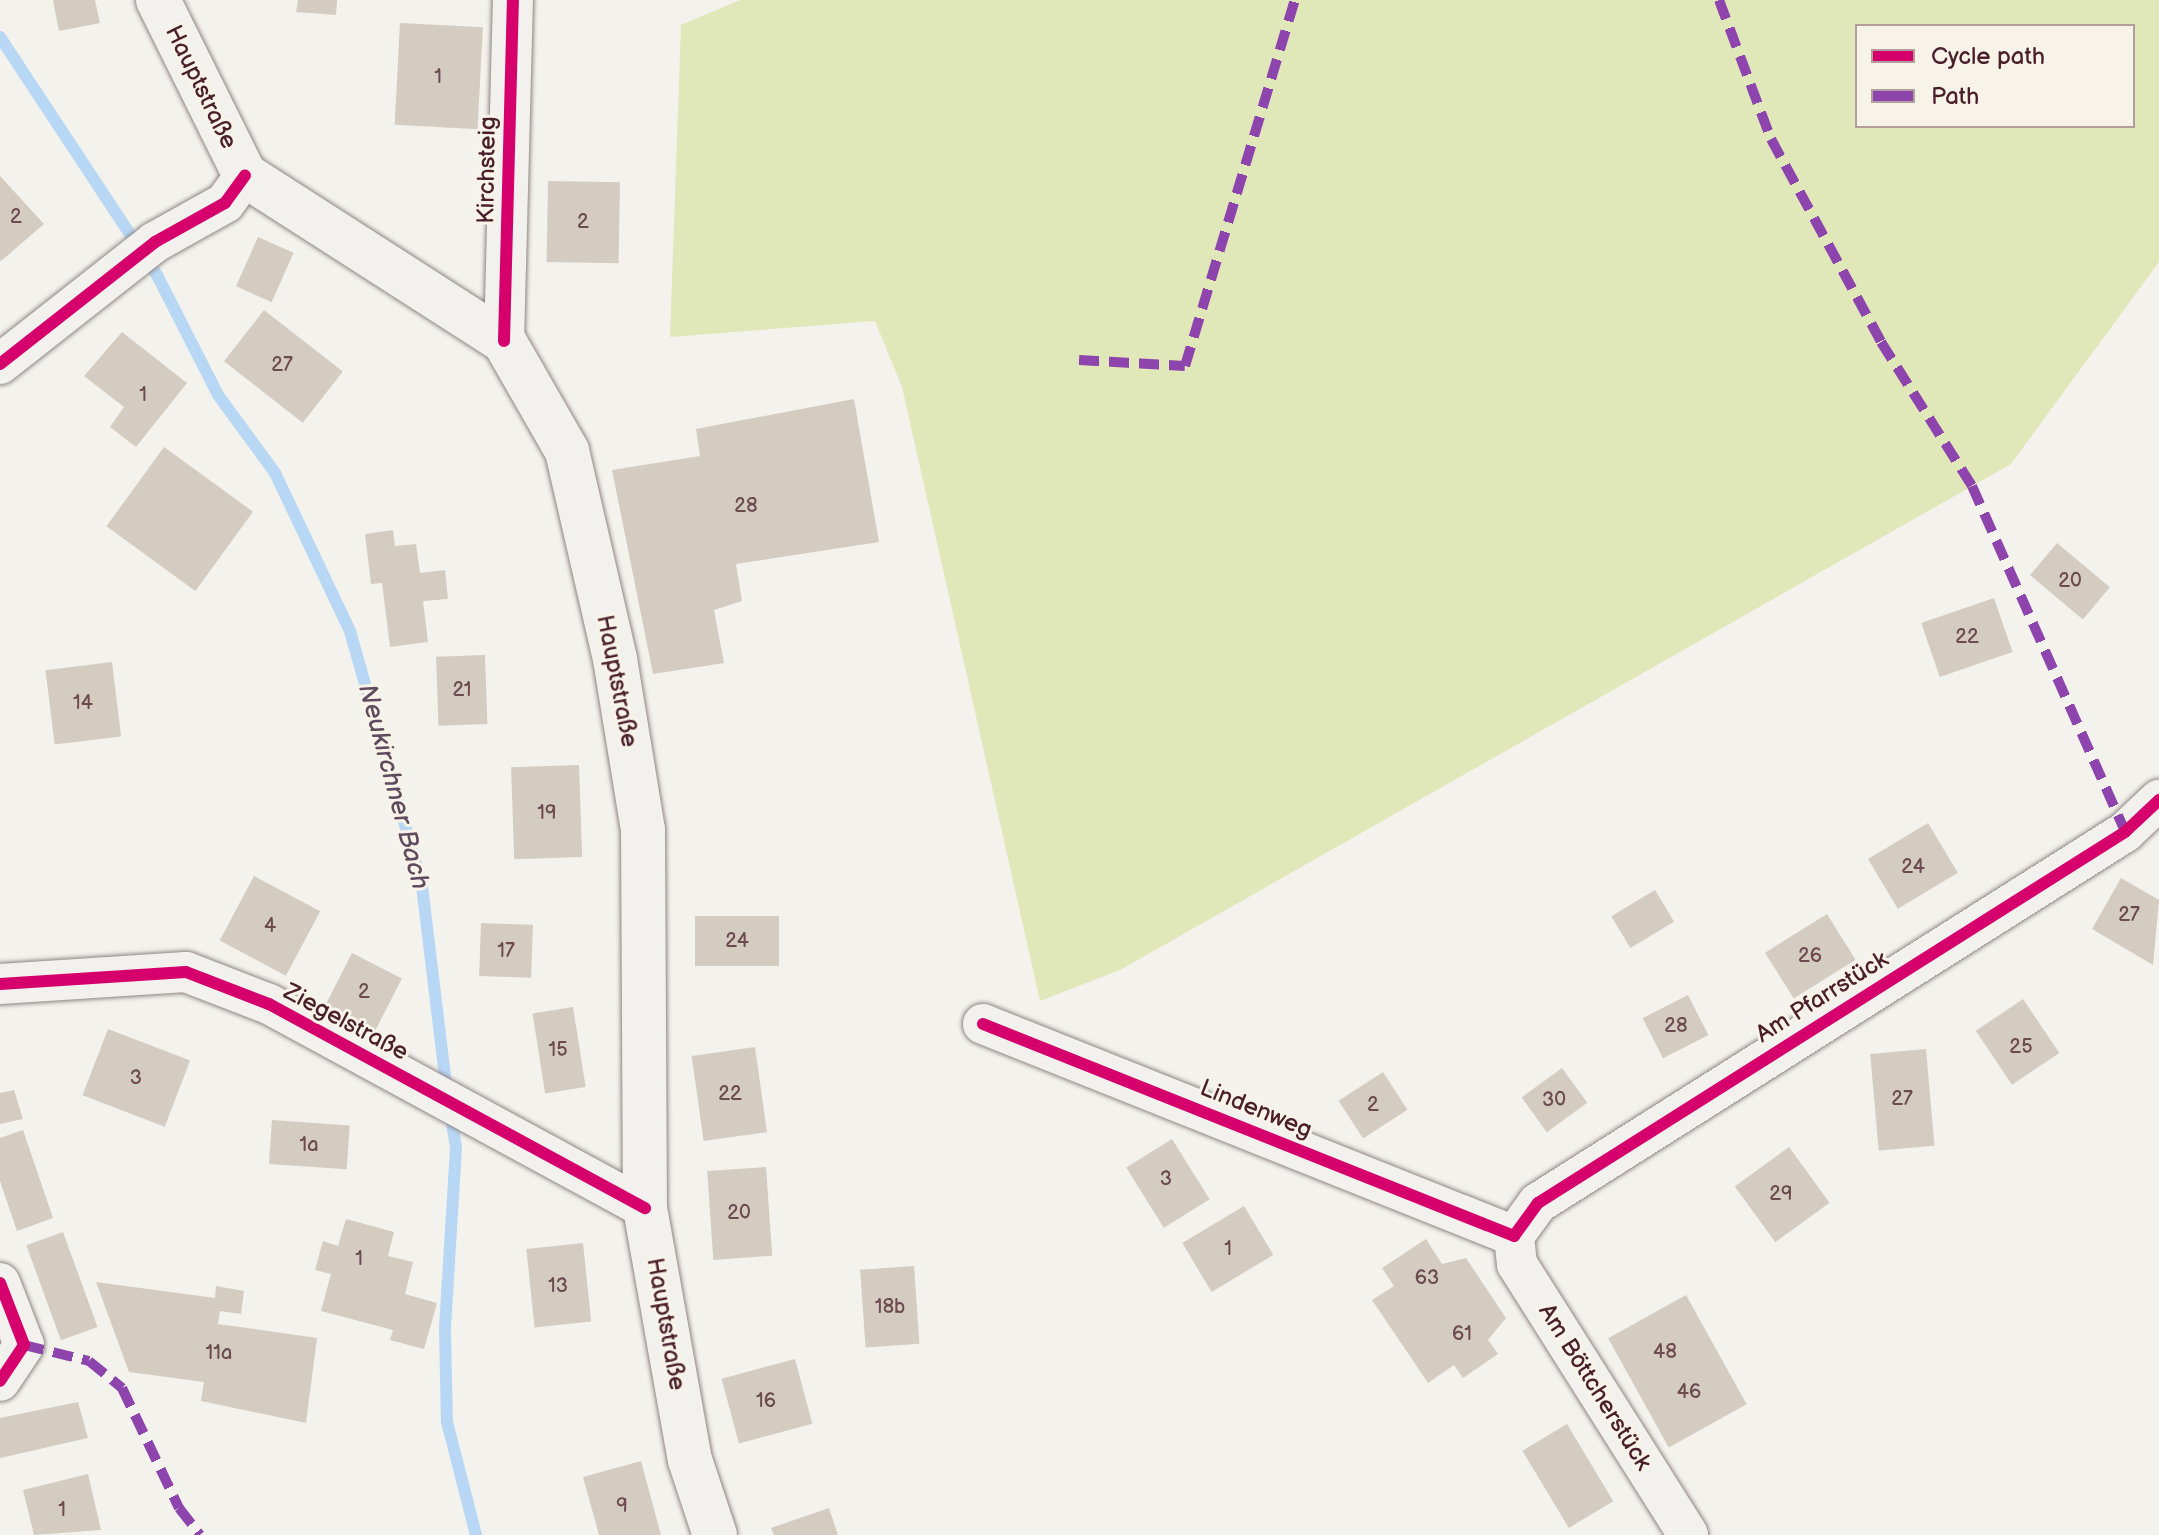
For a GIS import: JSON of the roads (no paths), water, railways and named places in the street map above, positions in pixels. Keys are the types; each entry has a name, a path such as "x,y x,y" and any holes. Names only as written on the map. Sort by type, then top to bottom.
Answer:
{"main road":[{"name":"Hauptstraße","path":"158,0 245,175 504,341 567,451 638,799 645,1208 690,1460 715,1535"}],"street":[{"name":"Kirchsteig","path":"504,341 513,0"},
{"path":"0,364 155,242 225,203 245,175"},
{"name":"Am Pfarrstück","path":"1514,1236 1538,1203 2152,820"},
{"name":"Ziegelstraße","path":"0,984 186,972 269,1004 645,1208"},
{"name":"Lindenweg","path":"983,1024 1514,1236"},
{"name":"Am Böttcherstück","path":"1514,1236 1517,1264 1688,1535"},
{"path":"0,1283 24,1345 0,1381"}],"waterway":[{"path":"0,37 158,277 218,395 275,473 350,631 422,886 447,1092"},
{"name":"Neukirchner Bach","path":"450,1110 456,1148 445,1330 447,1422 476,1535"}]}
